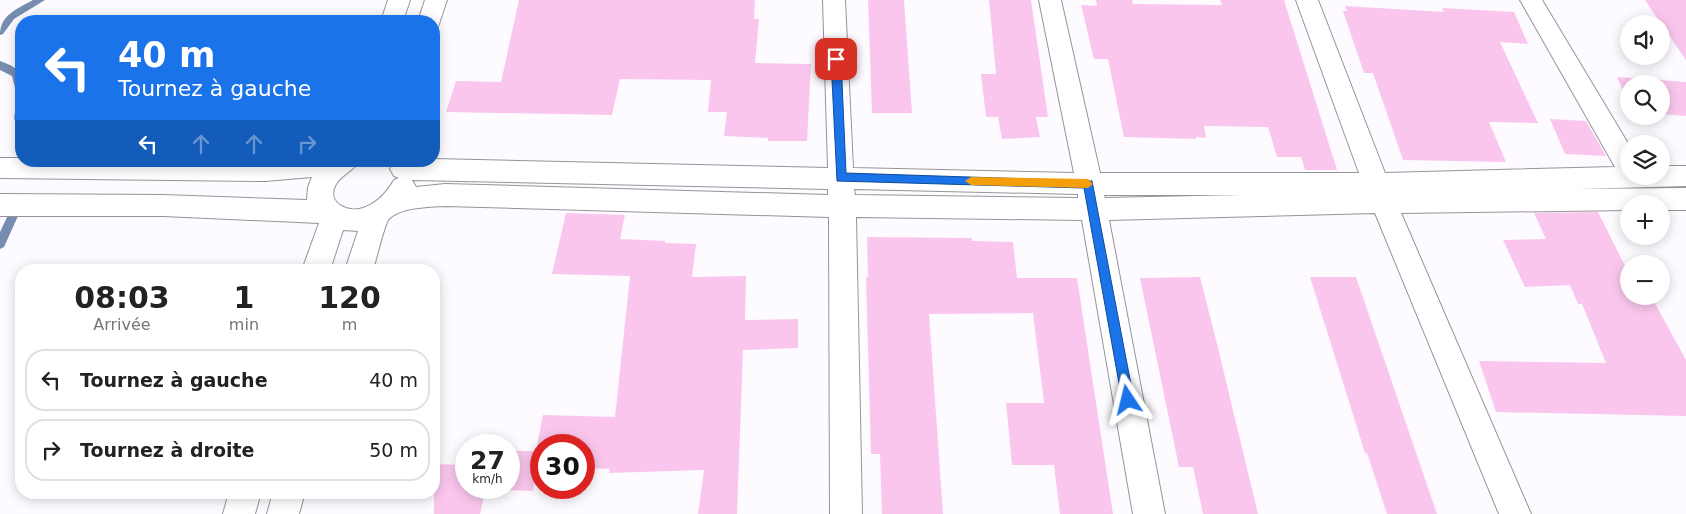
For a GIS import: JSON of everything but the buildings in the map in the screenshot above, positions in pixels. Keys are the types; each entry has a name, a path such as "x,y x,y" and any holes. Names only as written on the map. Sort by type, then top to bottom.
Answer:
{"street":[{"path":"394,15 399,0"},
{"path":"432,15 436,0"},
{"path":"834,0 842,206 846,514"},
{"path":"1050,0 1091,196 1149,514"},
{"path":"1307,0 1381,193 1515,514"},
{"path":"1532,0 1620,153"},
{"path":"440,166 840,178 1091,196"},
{"path":"0,168 265,171 304,167"},
{"path":"330,215 322,206 321,189 325,180 339,167"},
{"path":"362,264 385,208 402,191 405,179 400,167"},
{"path":"1670,178 1686,176"},
{"path":"0,205 137,204 330,215 358,220 385,208 422,197 445,195 842,206 1091,196 1381,193 1620,182"},
{"path":"1647,185 1686,200"},
{"path":"318,264 330,215"},
{"path":"239,514 243,499"},
{"path":"283,514 287,499"}],"waterway":[{"path":"0,32 11,17 40,0"},
{"path":"0,65 15,73"},
{"path":"0,244 13,216"}],"slow traffic":[{"path":"971,181 1088,184"}],"route":[{"path":"836,59 840,178 1089,184 1128,400"}]}
